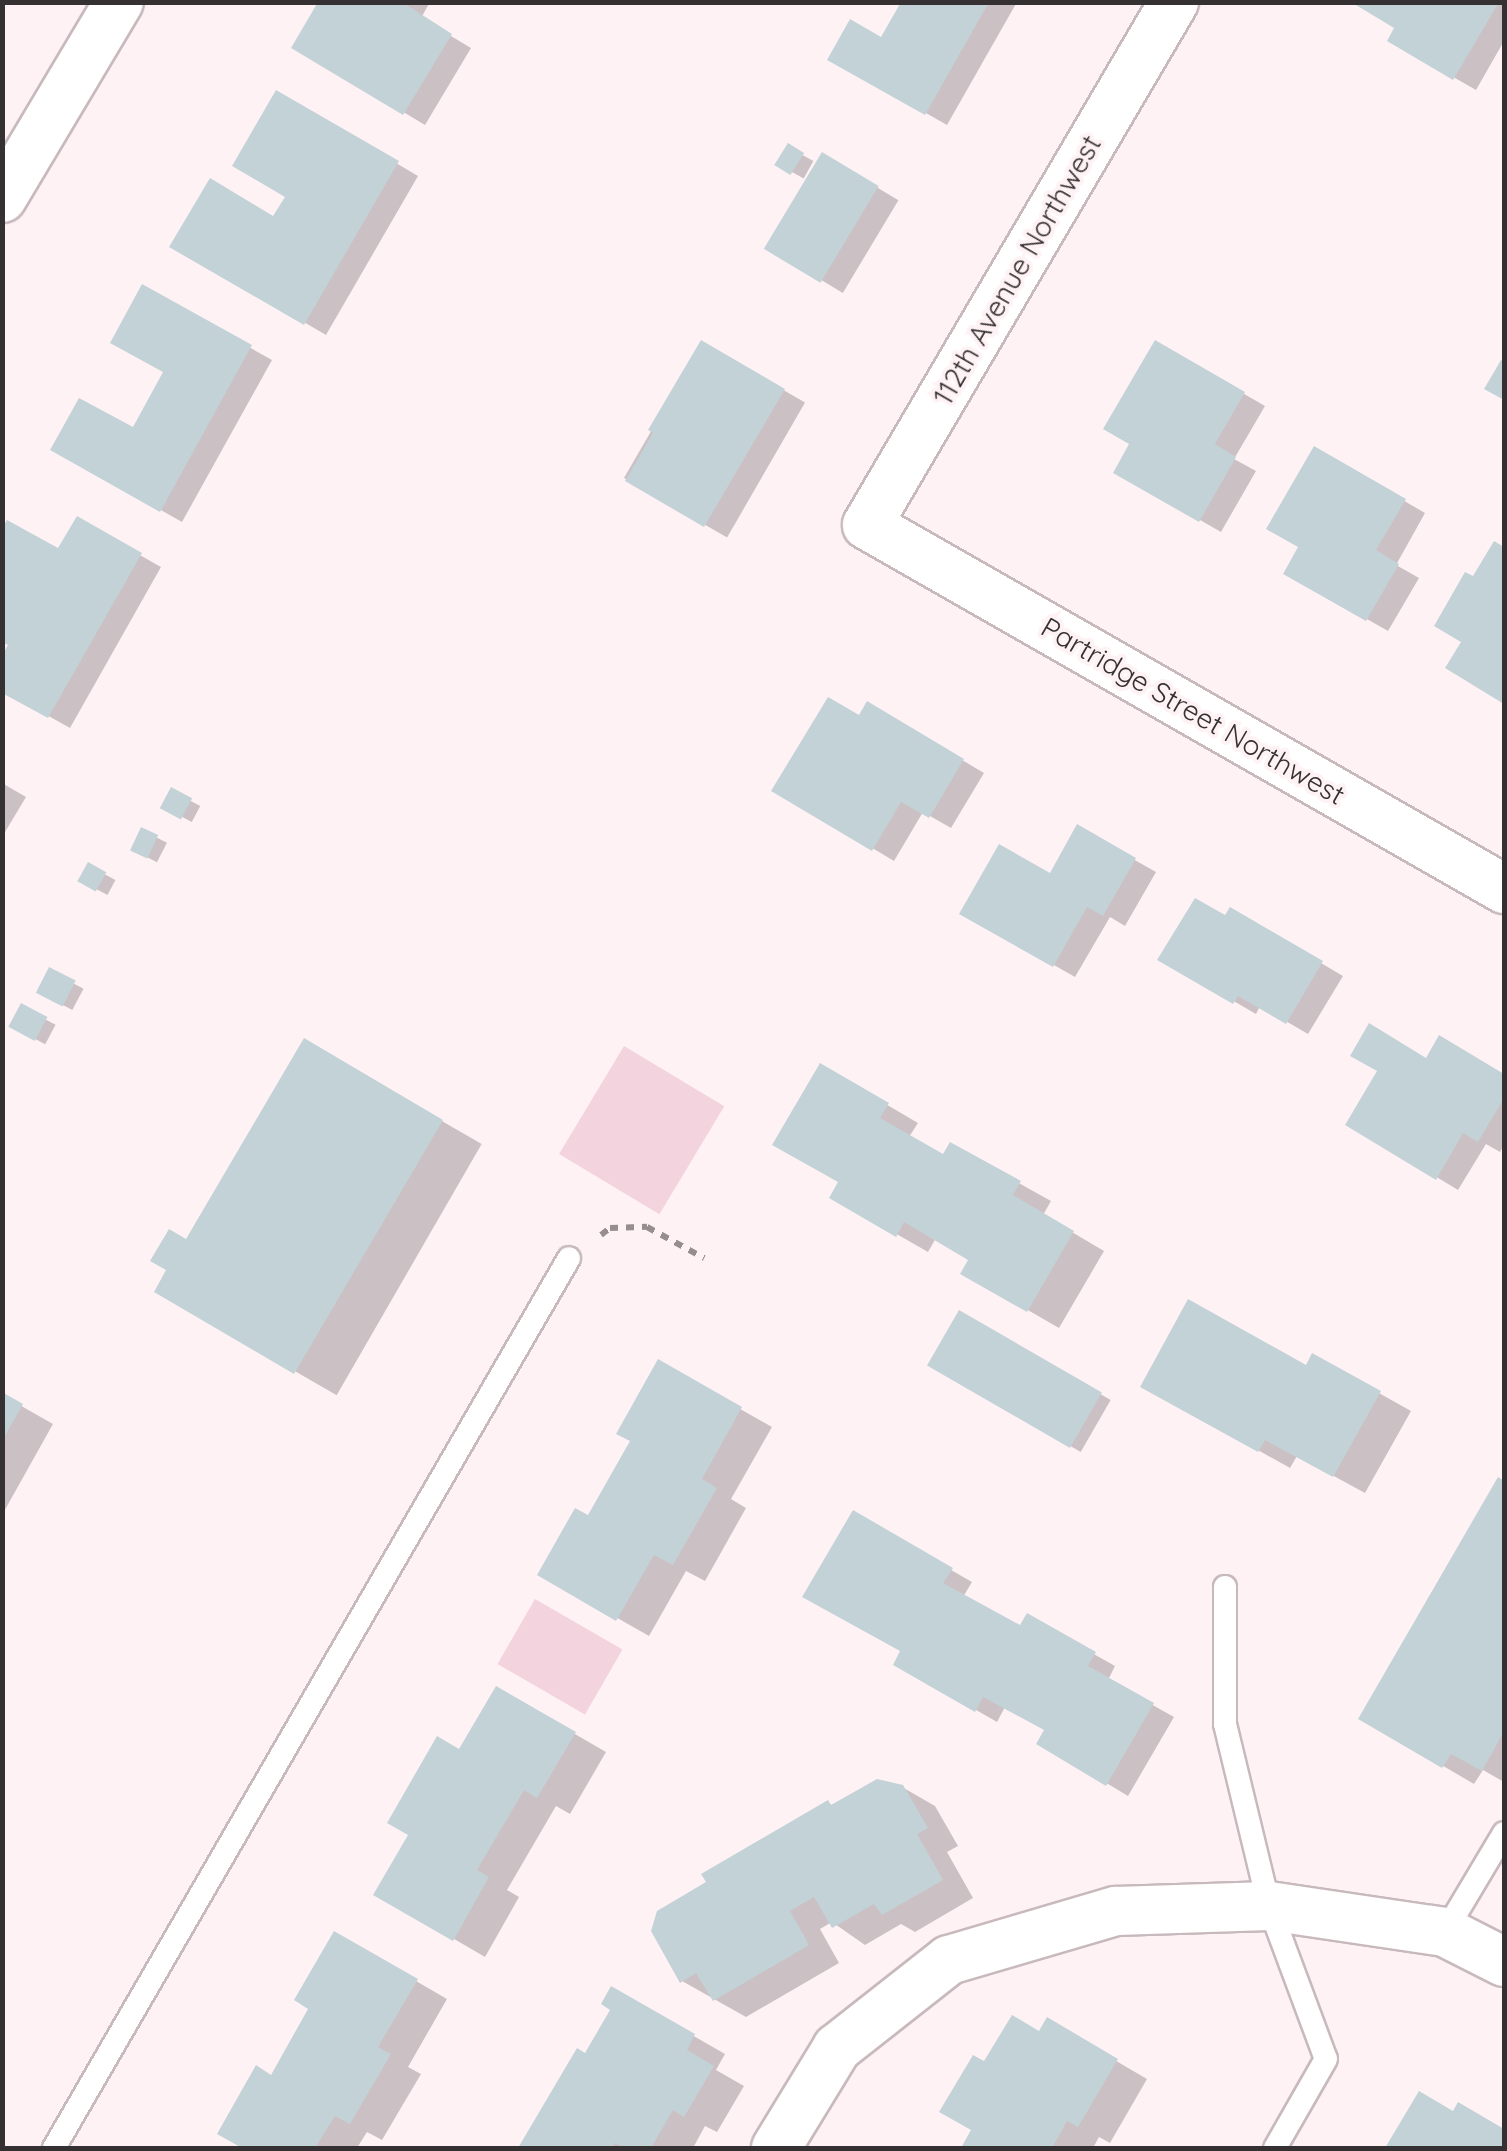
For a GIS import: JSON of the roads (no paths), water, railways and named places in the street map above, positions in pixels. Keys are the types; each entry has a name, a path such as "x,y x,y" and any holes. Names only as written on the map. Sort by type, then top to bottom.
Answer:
{"street":[{"path":"2,198 119,2"},
{"name":"112th Avenue Northwest","path":"881,533 868,524 1174,2"},
{"name":"Partridge Street Northwest","path":"881,533 1504,888"},
{"path":"776,2148 837,2048 950,1960 1116,1911 1269,1906 1445,1932 1504,1962"}],"lane":[{"path":"54,2148 569,1258"},
{"path":"1224,1587 1225,1724 1269,1906 1326,2059 1274,2148"},
{"path":"1445,1932 1504,1832"}]}
